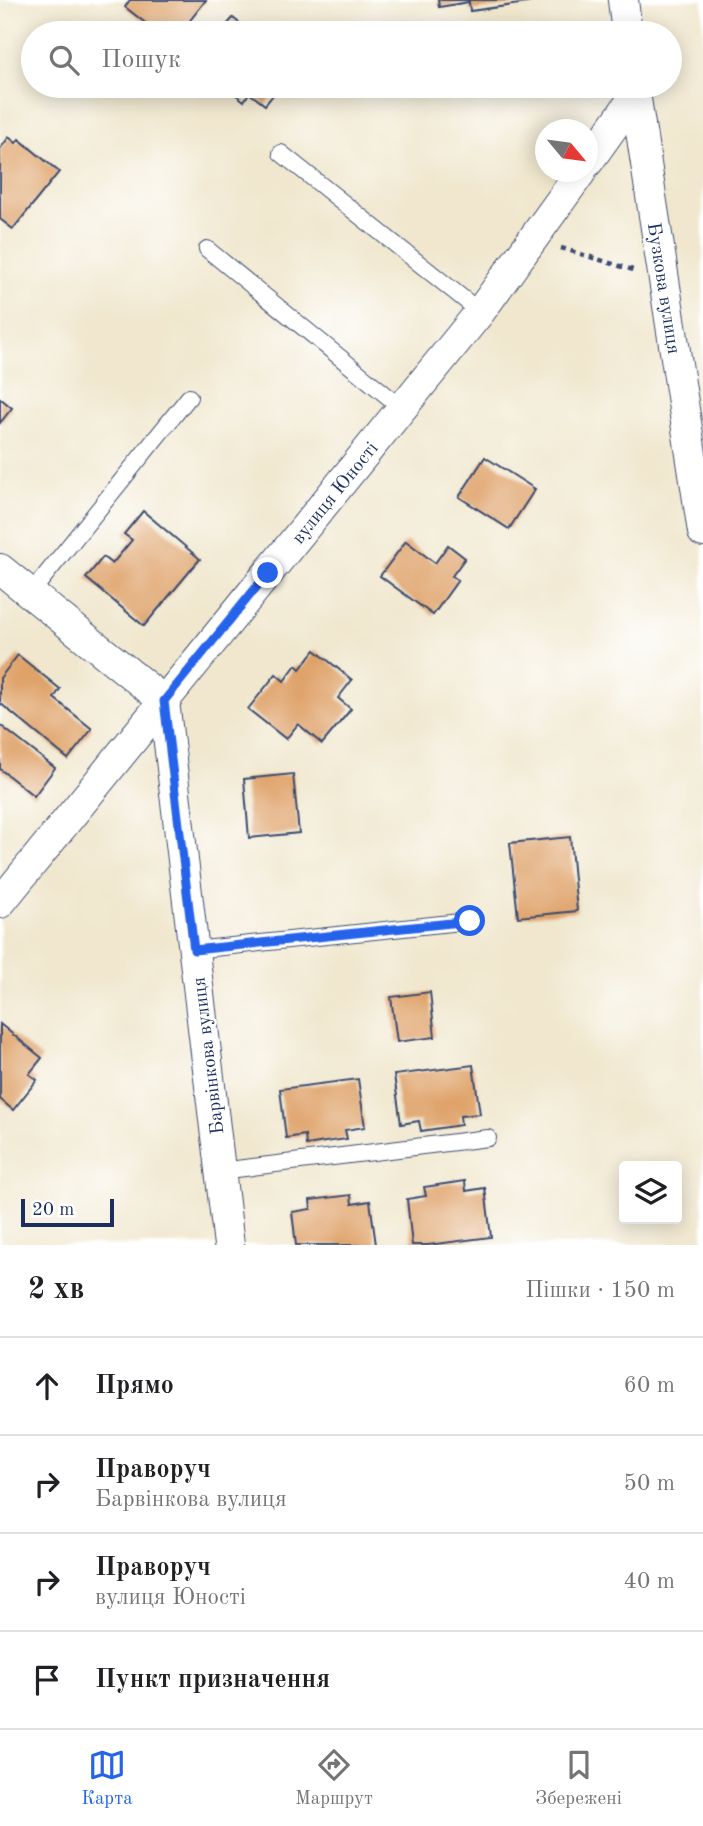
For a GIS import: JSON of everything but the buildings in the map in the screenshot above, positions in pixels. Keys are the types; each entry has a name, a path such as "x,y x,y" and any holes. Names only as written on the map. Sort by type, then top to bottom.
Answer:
{"street":[{"path":"623,0 626,21"},
{"path":"598,145 629,98"},
{"name":"Бузкова вулиця","path":"635,98 703,532"},
{"name":"вулиця Юності","path":"0,903 480,312 574,182"},
{"path":"0,569 164,701"},
{"name":"Барвінкова вулиця","path":"164,701 229,1245"}],"lane":[{"path":"281,153 480,312"},
{"path":"207,249 402,408"},
{"path":"31,593 189,397"},
{"path":"194,950 470,921"},
{"path":"220,1171 488,1138"}],"path":[{"path":"532,239 664,280"}],"route":[{"path":"268,573 164,701 194,950 470,921"}]}
